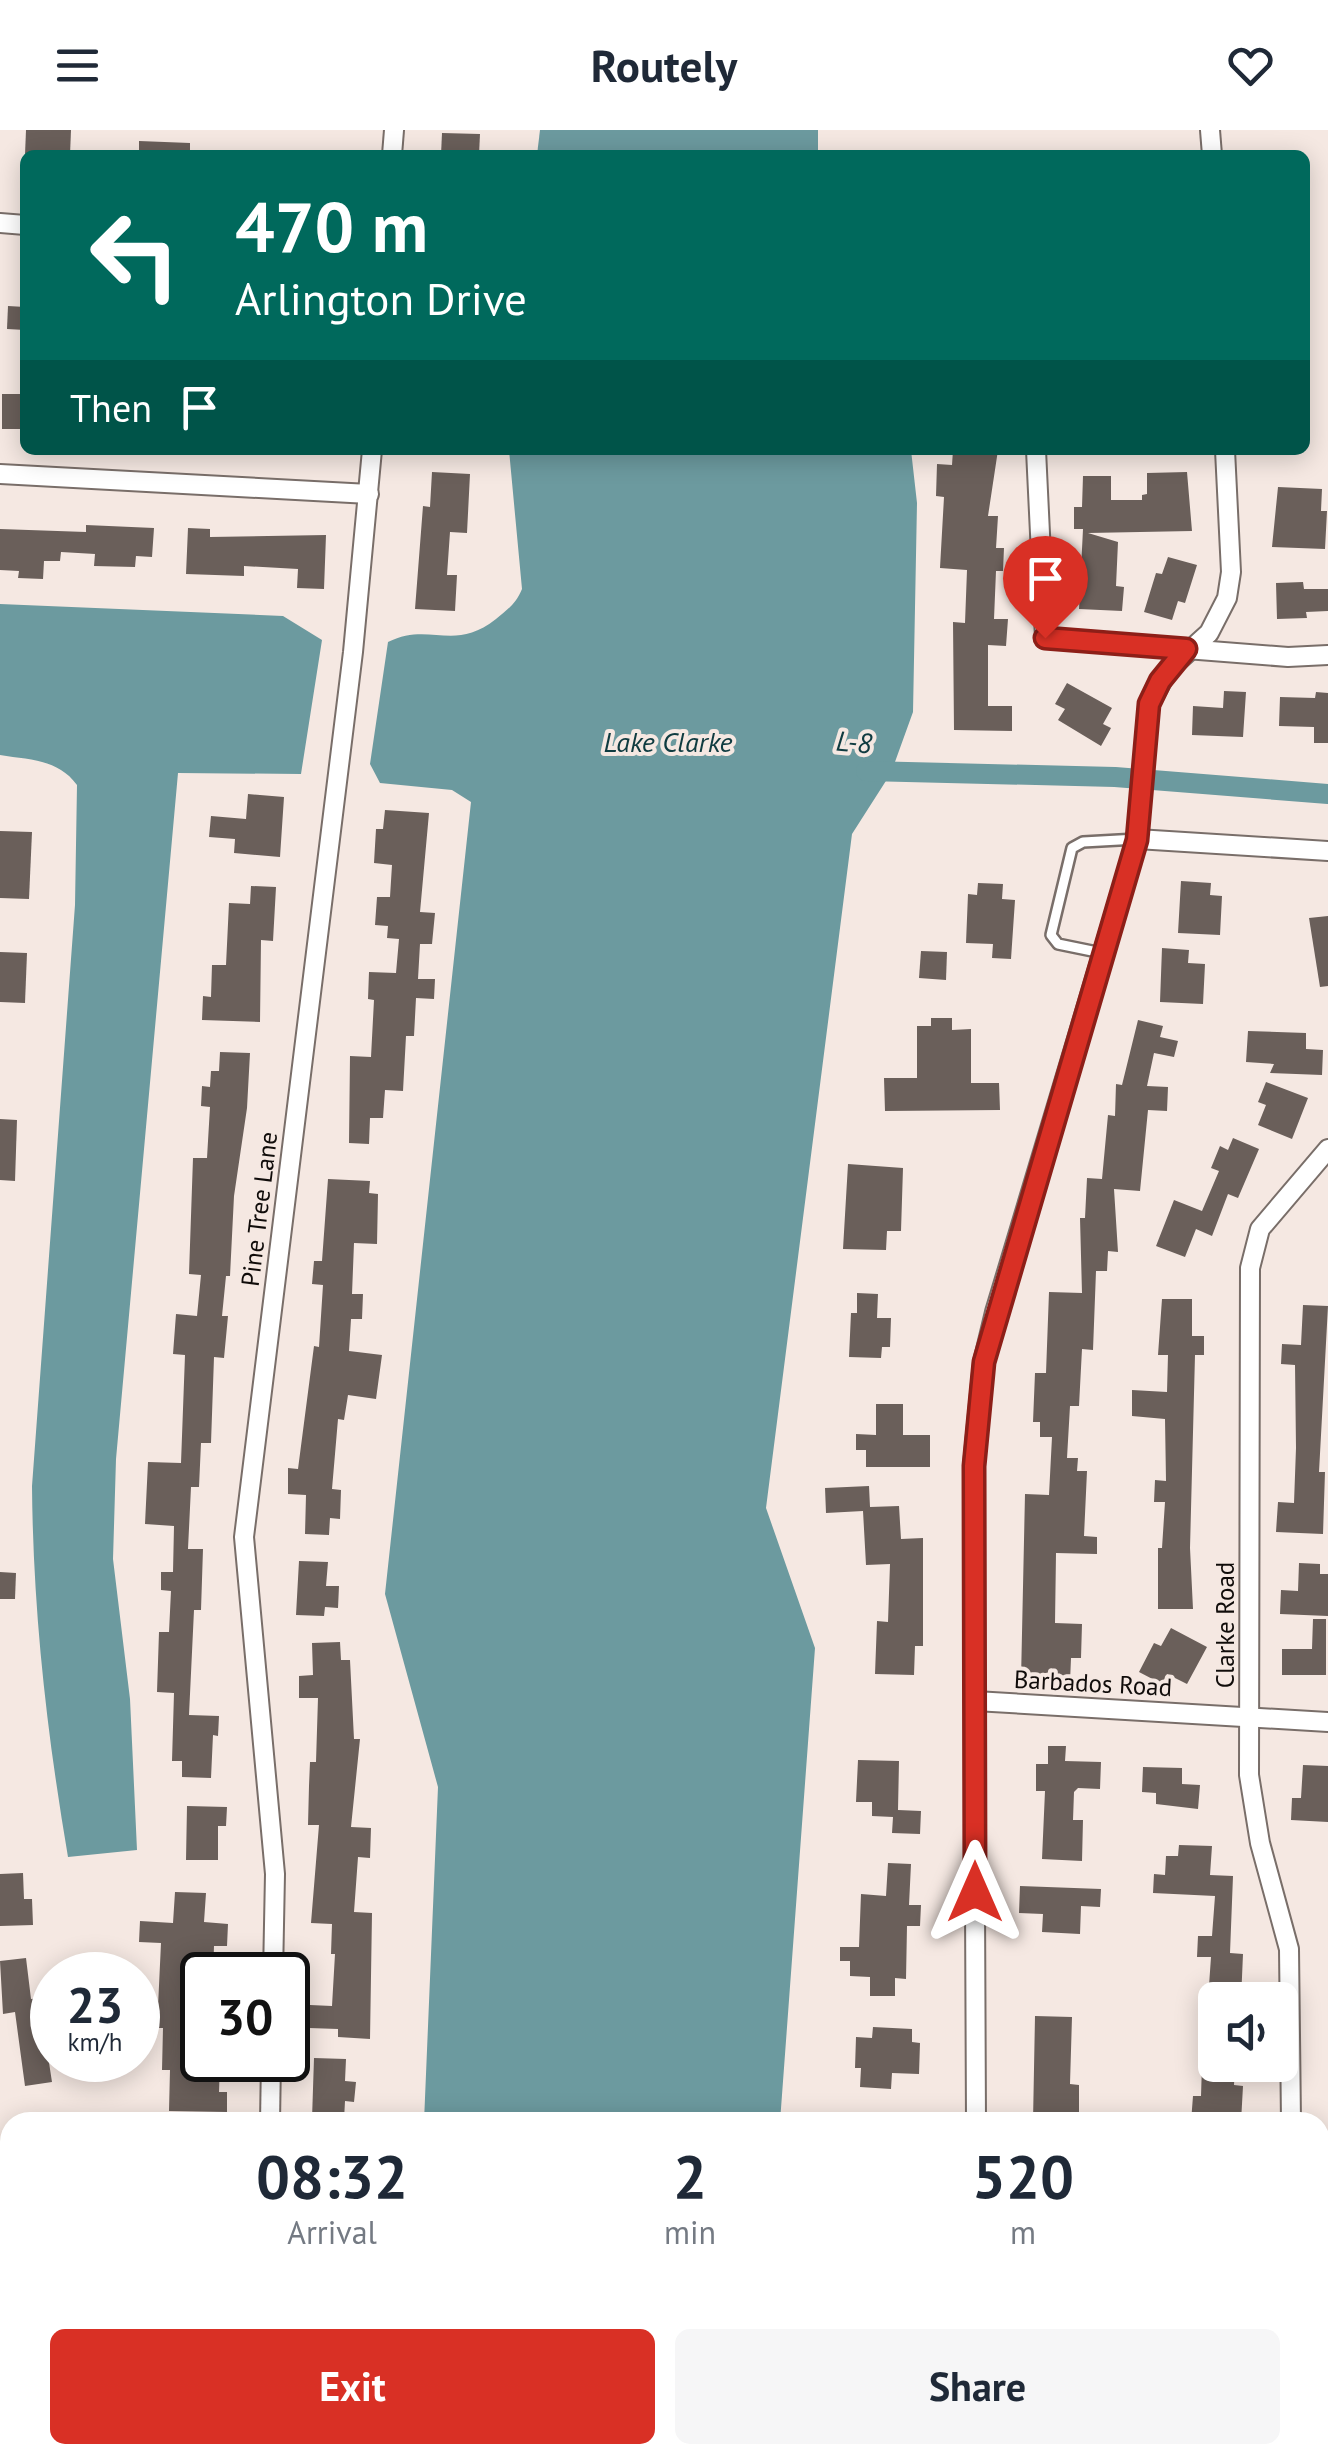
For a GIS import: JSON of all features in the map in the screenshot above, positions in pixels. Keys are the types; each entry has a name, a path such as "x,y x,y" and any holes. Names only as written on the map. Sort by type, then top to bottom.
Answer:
{"street":[{"name":"Pine Tree Lane","path":"274,1952 276,1874 244,1538 372,455"},
{"path":"1036,455 1045,638 1288,657 1328,655"},
{"path":"976,2112 974,1466 984,1362 1137,840 1142,750 1154,692 1186,649 1216,622 1230,585 1226,455"},
{"path":"0,474 369,494"},
{"path":"1137,840 1328,851"},
{"name":"Clarke Road","path":"1291,2112 1289,1949 1252,1802 1251,1255 1268,1218 1328,1149"},
{"name":"Barbados Road","path":"975,1701 1328,1722"},
{"path":"270,2112 271,2082"}],"lane":[{"path":"1103,953 1058,944 1051,934 1072,848 1082,842 1137,840"}],"water":[{"path":"540,130 818,130 818,150 538,150"},
{"name":"Lake Clarke","path":"509,455 912,455 917,503 913,712 891,773 852,834 766,1508 815,1648 781,2112 424,2112 438,1787 385,1594 471,802 452,790 380,783 370,764 388,642 417,634 454,636 481,629 511,606 522,589"},
{"path":"0,604 283,616 322,640 301,774 178,773 116,1459 113,1559 130,1699 137,1850 68,1857 42,1672 32,1486 75,905 77,785 52,765 0,755"}],"building":[{"path":"26,130 71,130 70,150 25,150"},
{"path":"442,133 480,134 479,150 441,150"},
{"path":"139,141 190,143 190,150 139,150"},
{"path":"8,306 20,307 20,330 7,329"},
{"path":"2,394 20,394 20,429 2,429"},
{"path":"953,455 997,455 988,516 998,516 996,548 1004,548 1003,571 996,571 994,619 1008,619 1006,646 988,645 988,706 1012,706 1012,731 954,730 953,622 965,623 967,570 940,568 944,497 936,496 937,464 952,465"},
{"path":"432,472 470,474 467,533 450,532 447,575 457,575 455,611 415,609 423,506 430,507"},
{"path":"1187,472 1192,531 1088,533 1118,542 1116,586 1124,587 1122,611 1079,609 1083,529 1074,529 1074,507 1082,507 1083,476 1111,476 1111,500 1142,500 1142,495 1147,494 1147,473"},
{"path":"1278,487 1322,489 1321,511 1327,511 1325,549 1272,547"},
{"path":"86,525 154,528 152,557 136,556 135,567 94,566 95,554 61,552 60,561 44,561 43,579 18,578 19,571 0,570 0,529 86,532"},
{"path":"188,528 210,529 210,537 326,535 324,589 297,588 298,569 244,566 244,576 186,574"},
{"path":"1168,557 1197,565 1185,603 1178,601 1172,620 1144,612 1156,573 1162,574"},
{"path":"1303,582 1304,589 1328,589 1328,611 1306,612 1307,618 1277,619 1276,583"},
{"path":"1067,683 1112,708 1103,724 1111,728 1101,746 1058,720 1065,709 1055,704"},
{"path":"1224,691 1246,692 1243,737 1192,735 1193,706 1223,708"},
{"path":"1316,692 1328,693 1328,743 1314,743 1314,727 1279,726 1280,697 1315,698"},
{"path":"248,794 284,797 280,857 234,853 235,839 209,837 211,816 246,819"},
{"path":"385,810 429,813 420,912 435,913 432,944 420,944 418,979 435,979 434,999 416,998 414,1036 406,1036 403,1091 385,1090 383,1118 370,1118 369,1144 349,1143 350,1056 371,1057 374,1000 368,999 369,972 396,973 399,939 387,938 388,926 375,925 377,897 390,897 392,865 374,863 376,829 383,829"},
{"path":"0,831 32,832 29,899 0,898"},
{"path":"1181,881 1211,883 1210,895 1222,896 1220,935 1178,933"},
{"path":"978,883 1003,884 1002,899 1015,900 1011,959 992,958 993,944 966,943 968,894 977,895"},
{"path":"251,886 276,887 273,941 261,940 260,1022 202,1020 203,996 211,997 212,965 226,965 229,903 250,904"},
{"path":"1328,916 1328,986 1320,987 1309,918"},
{"path":"1162,948 1189,950 1188,963 1205,964 1203,1004 1160,1002"},
{"path":"921,951 947,952 946,980 919,978"},
{"path":"0,952 27,953 25,1003 0,1002"},
{"path":"931,1018 952,1018 952,1030 971,1029 971,1083 999,1083 1000,1110 885,1111 884,1078 917,1078 917,1026 931,1026"},
{"path":"1138,1020 1163,1026 1160,1037 1178,1041 1174,1057 1154,1053 1147,1086 1168,1087 1167,1111 1148,1110 1140,1191 1114,1189 1118,1252 1108,1251 1107,1271 1096,1271 1093,1350 1082,1349 1079,1406 1070,1406 1067,1458 1078,1458 1077,1471 1087,1471 1084,1536 1097,1537 1097,1554 1056,1553 1055,1623 1082,1624 1081,1658 1071,1658 1070,1682 1021,1680 1025,1494 1049,1495 1052,1437 1040,1437 1040,1422 1033,1422 1035,1373 1046,1373 1049,1292 1082,1293 1080,1218 1085,1218 1087,1178 1102,1179 1108,1115 1115,1116 1116,1084 1122,1085"},
{"path":"1248,1031 1306,1033 1306,1049 1323,1050 1322,1075 1270,1073 1274,1064 1246,1062"},
{"path":"220,1052 250,1053 247,1108 234,1196 230,1276 226,1276 222,1316 228,1316 224,1358 214,1357 211,1443 201,1443 199,1487 191,1487 188,1549 203,1549 201,1610 194,1610 189,1715 219,1716 218,1736 213,1735 211,1778 182,1777 182,1761 172,1761 174,1693 157,1692 159,1632 169,1632 171,1591 161,1590 161,1572 173,1572 174,1526 145,1524 148,1462 181,1463 185,1355 173,1354 176,1314 197,1316 201,1275 189,1274 193,1158 207,1158 210,1107 201,1106 202,1086 210,1087 211,1071 219,1071"},
{"path":"1266,1082 1308,1098 1292,1139 1258,1125 1266,1105 1258,1102"},
{"path":"0,1119 17,1120 15,1181 0,1180"},
{"path":"1233,1138 1259,1149 1238,1198 1228,1194 1212,1236 1196,1229 1185,1257 1156,1246 1174,1200 1202,1211 1219,1171 1211,1168 1220,1146 1228,1150"},
{"path":"848,1164 903,1168 901,1231 887,1231 886,1250 843,1249"},
{"path":"328,1179 370,1181 369,1193 378,1194 377,1244 354,1243 352,1294 363,1294 362,1319 351,1319 349,1351 382,1355 376,1399 348,1395 344,1420 338,1419 332,1489 341,1490 340,1519 330,1518 329,1535 305,1534 306,1495 288,1494 288,1468 298,1469 314,1346 319,1347 323,1285 312,1284 314,1261 322,1261"},
{"path":"857,1293 878,1294 877,1318 891,1318 890,1347 882,1347 881,1358 849,1357 851,1313 857,1313"},
{"path":"1162,1299 1192,1299 1192,1336 1204,1336 1204,1355 1195,1355 1190,1548 1193,1609 1158,1609 1158,1548 1162,1548 1165,1502 1154,1502 1155,1480 1166,1481 1165,1419 1132,1416 1132,1390 1167,1392 1168,1355 1158,1355"},
{"path":"1303,1305 1328,1306 1319,1472 1325,1472 1323,1534 1276,1532 1278,1502 1294,1503 1296,1448 1295,1365 1281,1364 1282,1344 1301,1345"},
{"path":"876,1404 903,1404 903,1435 930,1435 930,1467 866,1467 866,1450 856,1450 856,1434 876,1435"},
{"path":"869,1486 870,1507 899,1506 901,1539 923,1538 923,1646 915,1646 914,1675 875,1674 877,1621 888,1622 890,1564 866,1565 863,1511 826,1513 825,1488"},
{"path":"299,1561 328,1562 326,1586 339,1586 338,1608 325,1607 324,1616 296,1615"},
{"path":"1299,1563 1320,1564 1320,1574 1328,1574 1328,1616 1280,1614 1281,1590 1298,1591"},
{"path":"0,1572 16,1573 15,1599 0,1599"},
{"path":"1313,1619 1326,1619 1326,1675 1282,1675 1282,1649 1312,1649"},
{"path":"1171,1628 1207,1647 1187,1684 1167,1674 1162,1684 1139,1672 1154,1643 1161,1646"},
{"path":"340,1642 341,1660 350,1660 354,1739 360,1739 351,1827 371,1828 370,1858 358,1857 354,1912 372,1913 370,2039 338,2037 338,2029 310,2028 310,2005 332,2006 335,1954 331,1954 332,1924 311,1923 319,1825 308,1825 309,1786 310,1762 316,1762 318,1698 299,1698 299,1676 313,1675 312,1643"},
{"path":"1048,1746 1066,1746 1065,1761 1101,1762 1100,1789 1078,1788 1074,1792 1073,1820 1083,1820 1082,1861 1042,1859 1045,1791 1036,1791 1036,1764 1048,1764"},
{"path":"858,1760 899,1761 898,1810 921,1811 920,1834 892,1833 893,1817 872,1816 872,1802 856,1802"},
{"path":"1303,1765 1328,1766 1328,1822 1291,1820 1292,1798 1301,1798"},
{"path":"1143,1767 1182,1768 1182,1784 1200,1785 1198,1809 1156,1804 1156,1793 1142,1792"},
{"path":"187,1806 227,1807 226,1826 218,1826 218,1860 186,1860"},
{"path":"1179,1845 1212,1846 1210,1875 1233,1876 1230,1953 1243,1954 1242,1982 1209,1982 1211,1957 1197,1957 1198,1936 1212,1936 1215,1896 1153,1893 1154,1874 1165,1875 1166,1856 1178,1856"},
{"path":"888,1863 911,1864 909,1905 921,1905 920,1926 907,1926 906,1979 895,1978 895,1996 870,1996 870,1977 850,1976 850,1961 840,1961 840,1947 859,1947 861,1894 886,1896"},
{"path":"23,1873 24,1899 32,1899 33,1925 0,1926 0,1874"},
{"path":"1020,1886 1101,1889 1100,1907 1081,1906 1080,1934 1042,1932 1043,1914 1019,1913"},
{"path":"175,1892 206,1893 204,1922 228,1924 227,1946 214,1946 214,1952 180,1952 180,2082 219,2082 219,2092 227,2092 227,2112 169,2111 170,2070 162,2070 160,2028 161,1943 139,1942 140,1921 173,1923"},
{"path":"26,1958 30,2082 52,2082 25,2086 15,2012 3,2014 0,1961"},
{"path":"1035,2016 1072,2017 1070,2084 1079,2085 1079,2112 1033,2112"},
{"path":"873,2027 912,2029 912,2042 920,2043 919,2074 892,2073 891,2089 860,2087 861,2068 855,2068 856,2037 872,2038"},
{"path":"314,2058 346,2059 345,2081 356,2082 354,2102 345,2101 344,2112 312,2112"},
{"path":"1201,2082 1234,2082 1243,2086 1242,2112 1192,2112 1193,2096 1201,2096"}],"waterway":[{"name":"L-8","path":"866,771 1115,777 1328,794"}],"route":[{"path":"975,1892 974,1466 984,1362 995,1312 1137,840 1145,717 1160,681 1186,649 1045,638"}]}
